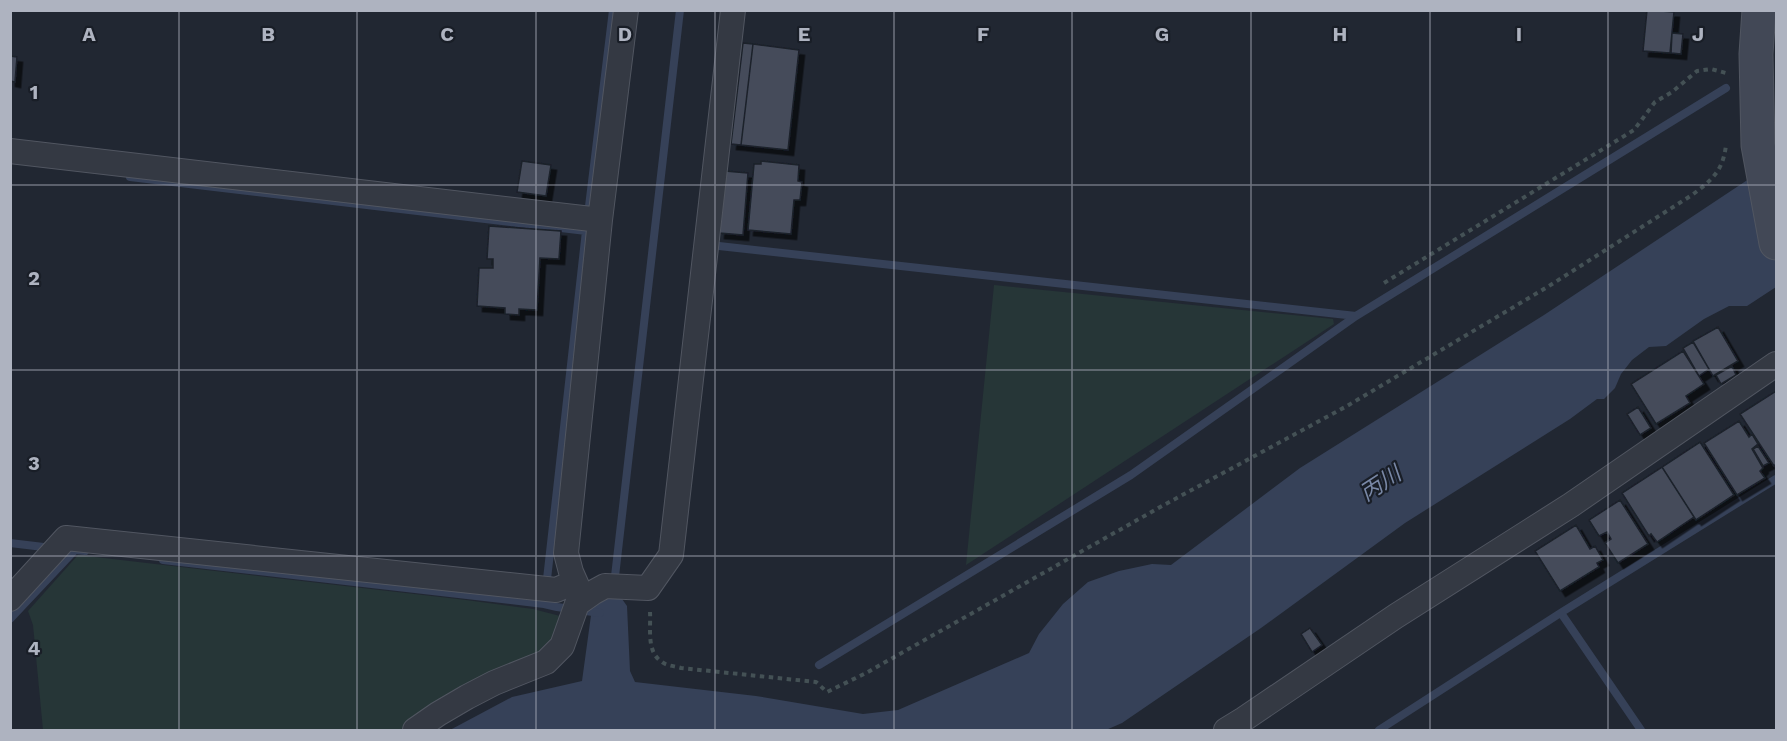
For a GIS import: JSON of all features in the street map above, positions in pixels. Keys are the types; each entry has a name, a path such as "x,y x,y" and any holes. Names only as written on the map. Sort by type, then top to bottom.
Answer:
{"street":[{"path":"415,730 467,697 546,662 562,646 570,572 566,553 591,219 626,10"},
{"path":"10,599 66,538 567,596 605,586 638,587 671,555 733,10"},
{"path":"1759,10 1756,82 1758,145 1776,243"},
{"path":"10,151 591,219"},
{"path":"1226,730 1396,616 1571,505 1776,364"}],"path":[{"path":"1384,283 1634,130 1655,102 1672,92 1697,71 1712,69 1743,82 1756,82"},
{"path":"638,587 650,604 651,645 655,656 663,663 681,668 816,682 827,692 1347,406 1549,286 1708,183 1723,163 1726,139"}],"shaded area":[{"path":"994,285 1333,319 1334,324 966,565"},
{"path":"78,555 466,600 533,609 564,617 553,642 532,659 416,718 400,730 43,730 33,625 28,611"}],"water":[{"name":"丙川","path":"1776,161 1776,287 1747,306 1729,306 1704,319 1666,346 1649,347 1632,360 1621,374 1615,388 1604,399 1597,399 1570,419 1405,523 1261,628 1122,723 1106,730 450,730 512,697 582,681 592,608 607,598 622,599 627,606 630,671 635,682 756,696 863,714 898,710 1029,653 1039,634 1063,604 1088,582 1119,571 1152,564 1171,565 1300,468 1544,315"}],"building":[{"path":"1647,10 1674,12 1670,53 1643,51"},
{"path":"1672,33 1683,34 1681,54 1671,53"},
{"path":"743,43 753,44 741,145 731,144"},
{"path":"753,44 799,50 788,150 741,145"},
{"path":"10,56 17,57 15,82 10,81"},
{"path":"522,161 551,165 546,196 517,192"},
{"path":"761,161 799,165 798,181 802,182 800,200 794,200 791,234 748,230 754,164 761,164"},
{"path":"725,171 748,173 743,235 719,233"},
{"path":"489,226 561,231 559,259 540,258 537,310 519,309 519,315 505,314 505,308 477,306 479,268 493,268 493,259 487,259"},
{"path":"1718,327 1738,361 1713,376 1693,341"},
{"path":"1693,342 1709,369 1699,376 1683,348"},
{"path":"1683,351 1704,384 1686,396 1690,403 1656,424 1631,384"},
{"path":"1732,366 1736,375 1721,384 1716,375"},
{"path":"1776,391 1776,464 1774,466 1740,414"},
{"path":"1638,407 1651,428 1640,435 1627,414"},
{"path":"1739,421 1749,437 1752,434 1758,444 1752,449 1763,468 1760,471 1765,478 1737,495 1704,443"},
{"path":"1700,442 1734,495 1696,520 1662,467"},
{"path":"1758,446 1769,463 1763,466 1753,449"},
{"path":"1662,467 1694,517 1657,542 1651,534 1649,536 1622,493"},
{"path":"1620,500 1648,544 1618,563 1605,543 1611,539 1607,532 1599,536 1589,520"},
{"path":"1576,525 1590,549 1595,546 1603,560 1597,563 1599,567 1560,591 1535,551"},
{"path":"1310,628 1322,645 1312,652 1301,634"}],"waterway":[{"path":"546,588 613,10"},
{"path":"614,585 680,10"},
{"path":"719,246 1356,316 1726,88"},
{"path":"130,177 586,231"},
{"path":"819,665 1131,475 1356,316"},
{"path":"1379,730 1562,612 1776,479"},
{"path":"10,543 52,548"},
{"path":"10,619 75,550 85,551"},
{"path":"163,560 544,604 600,613"},
{"path":"1561,613 1641,730"}]}
